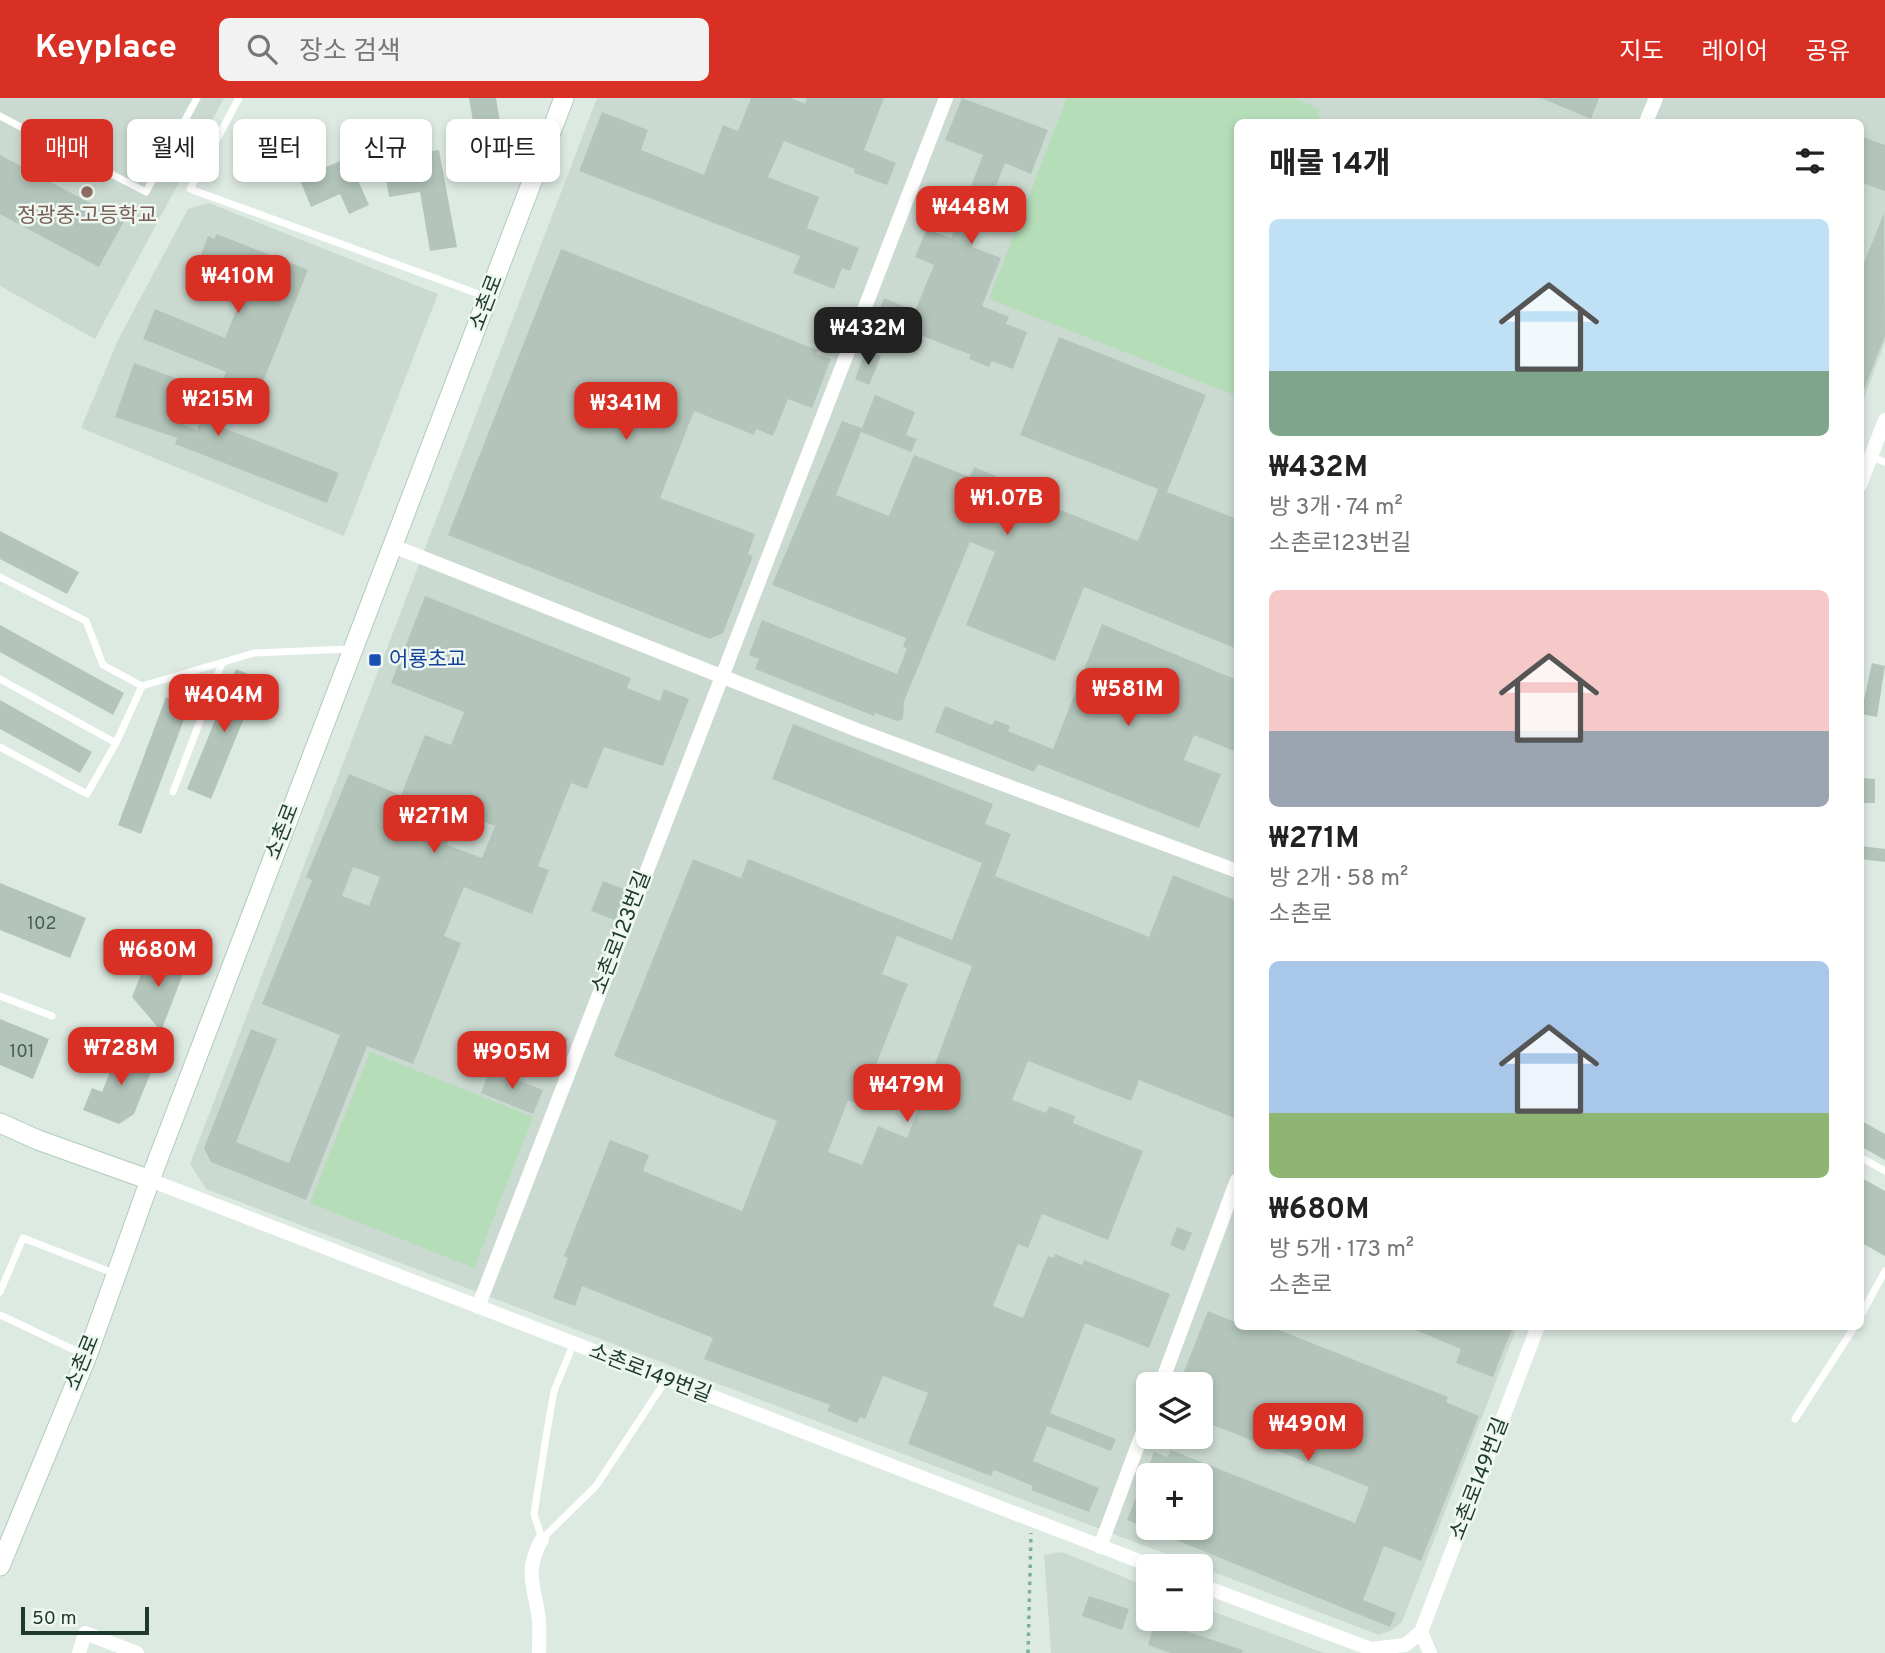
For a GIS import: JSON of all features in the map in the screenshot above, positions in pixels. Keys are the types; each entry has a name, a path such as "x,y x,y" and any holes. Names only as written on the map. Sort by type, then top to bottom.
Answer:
{"street":[{"name":"소촌로","path":"0,1566 87,1356 150,1180 565,98"},
{"name":"소촌로123번길","path":"478,1307 946,98"},
{"path":"1647,119 1656,98"},
{"path":"1864,479 1878,460 1885,420"},
{"path":"393,546 721,677 1234,870"},
{"path":"0,1123 38,1140 150,1180"},
{"name":"소촌로149번길","path":"150,1180 1136,1560"},
{"path":"1165,1372 1234,1188"},
{"name":"소촌로149번길","path":"1422,1632 1536,1330"},
{"path":"1100,1547 1136,1449"},
{"path":"538,1653 539,1620 530,1583 534,1554 542,1539"},
{"path":"1213,1590 1375,1651 1405,1645 1422,1632 1430,1653"},
{"path":"79,1653 85,1633 137,1653"}],"lane":[{"path":"0,116 145,192 197,98"},
{"path":"239,98 190,189 490,299"},
{"path":"0,577 86,621 103,665 142,686 254,653 353,649"},
{"path":"173,792 222,663"},
{"path":"0,679 116,743"},
{"path":"0,747 87,794 116,743 142,686"},
{"path":"0,996 52,1016"},
{"path":"1864,1159 1885,1171"},
{"path":"0,1292 23,1238 117,1274"},
{"path":"1864,1310 1885,1271"},
{"path":"0,1315 87,1356"},
{"path":"1795,1419 1852,1330"},
{"path":"573,1345 554,1391 547,1431 534,1514 542,1539 596,1486 666,1380"}],"path":[{"path":"1028,1653 1031,1520"}],"shaded area":[{"name":"정광중·고등학교","path":"0,98 224,98 213,119 127,119 127,182 179,182 95,339 0,286"},
{"path":"597,98 1885,98 1885,342 1864,398 1864,119 1234,119 1234,1330 1516,1330 1402,1622 1392,1630 1379,1635 1213,1572 1213,1554 1166,1554 206,1189 190,1164"},
{"path":"209,203 438,294 344,536 81,428 118,340 188,209"},
{"path":"1062,1552 1136,1582 1136,1631 1213,1631 1213,1611 1324,1653 1051,1653 1044,1555"}],"green space":[{"path":"1067,98 1292,98 1320,109 1317,116 1325,119 1234,119 1234,395 989,299"},
{"path":"370,1052 533,1117 474,1268 310,1203"}],"building":[{"path":"469,98 496,98 500,119 473,119"},
{"path":"751,98 791,98 805,104 807,98 884,98 864,150 896,163 887,185 854,173 855,169 784,141 768,177 819,197 807,228 859,248 850,271 842,268 834,289 793,273 800,256 579,171 602,112 648,130 641,150 704,175 723,125 738,131"},
{"path":"962,98 1048,130 1031,174 1005,163 972,247 1001,258 982,306 1009,317 1006,324 1027,332 1013,369 992,361 989,367 969,359 971,355 877,318 884,298 915,311 934,265 915,257 927,229 951,238 983,155 945,140"},
{"path":"1541,98 1599,98 1591,119"},
{"path":"1864,137 1885,145 1885,191 1864,183"},
{"path":"439,150 457,247 430,251 420,192 389,197 387,182 432,182 432,151"},
{"path":"0,155 21,166 21,182 51,182 124,221 99,267 0,214"},
{"path":"340,161 340,182 359,182 369,205 349,214 340,194 311,207 301,182 326,182 326,167"},
{"path":"1884,213 1885,336 1864,389 1864,263"},
{"path":"217,234 308,270 255,402 220,388 226,372 143,339 155,309 225,338 239,303 223,297 226,289 219,282 220,275 197,265 208,236 214,239"},
{"path":"561,249 817,350 816,354 831,359 812,408 788,399 773,436 756,429 754,435 694,411 660,498 755,534 748,554 753,556 723,633 710,639 448,535"},
{"path":"1059,337 1206,395 1167,492 1234,518 1234,648 1084,587 1055,661 966,625 995,552 970,542 904,701 903,719 897,721 875,713 874,716 755,669 759,659 749,655 762,620 897,674 907,648 903,647 906,638 772,585 842,421 862,428 875,395 915,412 906,435 917,439 911,452 861,432 836,495 889,516 914,455 970,477 974,467 996,476 993,483 1138,541 1158,489 1020,435"},
{"path":"866,350 881,356 869,385 855,379"},
{"path":"134,363 181,380 167,418 197,430 201,419 339,473 327,503 175,444 177,438 115,417"},
{"path":"0,531 79,572 67,594 0,559"},
{"path":"425,596 631,678 627,688 660,701 664,689 689,699 663,766 604,747 587,789 571,783 538,866 549,870 532,914 464,887 444,936 461,943 413,1064 367,1046 306,1200 211,1162 204,1148 251,1029 277,1039 236,1142 289,1163 340,1035 262,1004 312,880 306,877 349,774 401,795 425,735 451,745 464,712 391,683","holes":["460,812 495,826 482,858 447,845","353,867 380,877 369,906 342,896"]},
{"path":"1102,624 1234,679 1234,751 1194,735 1184,760 1221,774 1199,828 1038,764 1034,772 935,732 945,706 992,725 995,720 1010,726 1008,731 1053,749"},
{"path":"0,625 124,693 113,715 0,652"},
{"path":"1872,663 1885,666 1877,717 1864,715 1864,700"},
{"path":"236,669 260,679 211,799 187,789"},
{"path":"166,697 189,706 141,834 118,825"},
{"path":"0,700 92,752 80,773 0,729"},
{"path":"793,724 993,804 985,824 1011,834 995,876 1149,937 1173,875 1234,900 1234,1118 1139,1080 1131,1101 1028,1061 1012,1100 1046,1113 1049,1106 1075,1116 1073,1123 1143,1151 1108,1240 1042,1214 1028,1248 1018,1244 993,1306 1023,1318 1048,1256 1053,1258 1055,1254 1082,1265 1084,1260 1170,1294 1149,1348 1085,1323 1050,1413 1116,1439 1111,1451 1047,1426 1033,1461 1099,1488 1089,1512 1031,1490 1033,1486 994,1470 991,1476 908,1444 928,1393 883,1376 865,1419 860,1417 857,1423 827,1411 830,1405 704,1359 713,1338 582,1286 575,1306 553,1298 568,1258 564,1256 610,1140 649,1155 643,1171 742,1211 777,1121 614,1056 693,859 741,878 748,859 952,940 982,863 772,779","holes":["897,936 972,966 907,1138 878,1126 862,1165 828,1152 848,1100 860,1105 908,984 882,974"]},
{"path":"1864,778 1875,779 1875,803 1864,803"},
{"path":"1864,846 1885,849 1885,862 1864,859"},
{"path":"603,881 626,890 615,920 591,911"},
{"path":"0,883 86,918 70,958 0,930"},
{"path":"149,954 185,969 161,1031 132,997"},
{"path":"0,1019 49,1039 33,1079 0,1065"},
{"path":"556,1033 568,1038 562,1054 549,1049"},
{"path":"121,1044 147,1056 153,1067 134,1114 119,1124 83,1110 92,1088 102,1092"},
{"path":"490,1069 543,1090 533,1114 481,1093"},
{"path":"1864,1122 1885,1134 1885,1160 1864,1148"},
{"path":"1864,1179 1885,1191 1885,1256 1864,1244"},
{"path":"1177,1227 1192,1233 1184,1251 1170,1245"},
{"path":"1208,1311 1234,1322 1234,1330 1279,1330 1448,1397 1446,1402 1479,1416 1421,1561 1384,1546 1363,1600 1396,1613 1390,1627 1176,1540 1213,1540 1213,1467 1355,1523 1369,1487 1213,1425 1213,1372 1184,1372"},
{"path":"1416,1330 1511,1330 1493,1377 1456,1363 1461,1349"},
{"path":"1171,1450 1204,1463 1150,1463 1154,1452 1167,1457"},
{"path":"1136,1497 1136,1524 1127,1520"},
{"path":"1089,1596 1129,1609 1122,1630 1082,1616"},
{"path":"1152,1631 1185,1631 1243,1650 1242,1653 1171,1653 1148,1645"}],"place":[{"name":"정광중·고등학교","path":"87,192"},
{"name":"어룡초교","path":"375,660"}]}
